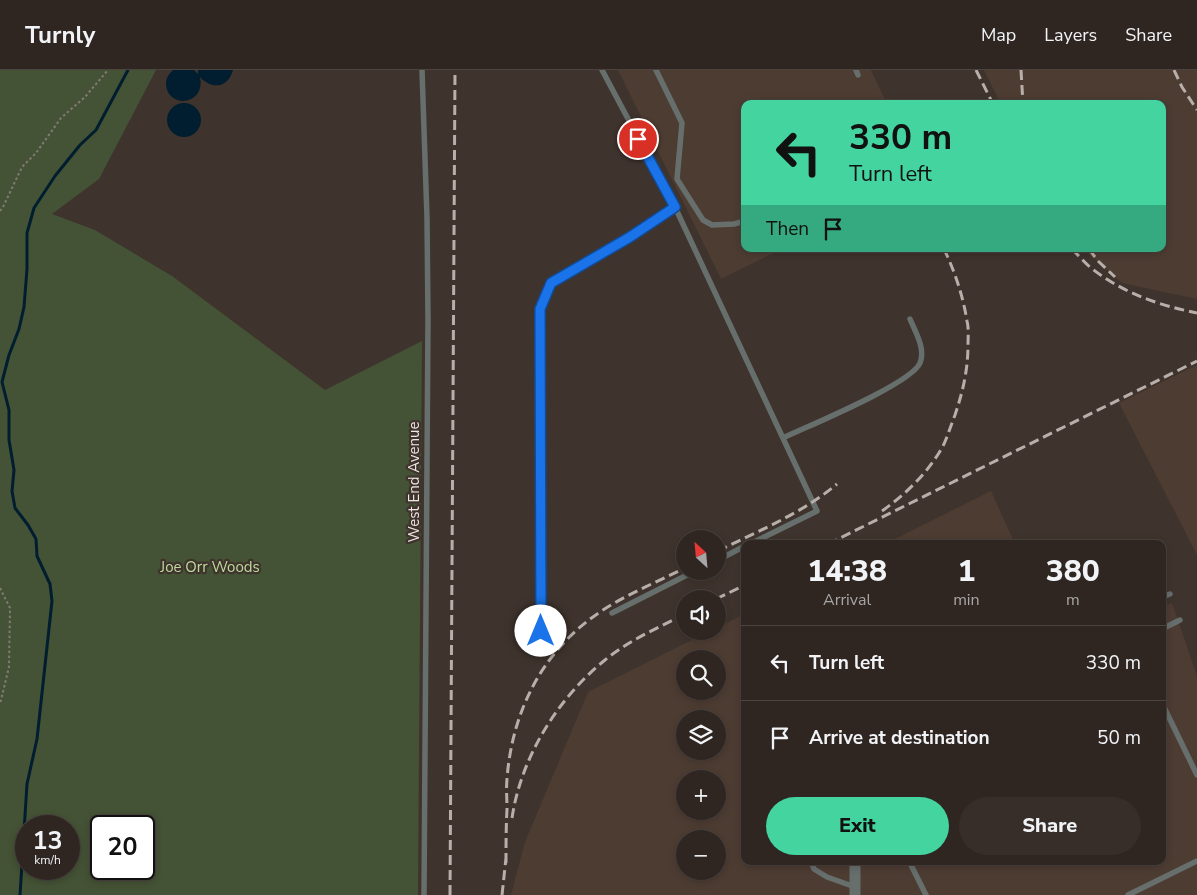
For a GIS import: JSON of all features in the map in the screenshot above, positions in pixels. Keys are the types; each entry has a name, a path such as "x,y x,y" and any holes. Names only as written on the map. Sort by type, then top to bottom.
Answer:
{"street":[{"path":"855,865 855,891"}],"lane":[{"name":"West End Avenue","path":"422,70 428,320 424,895"},
{"path":"602,70 675,207 816,510 758,540"},
{"path":"656,70 682,123 677,179 703,220 712,225 741,222"},
{"path":"541,631 540,309 551,283 630,237 675,207"},
{"path":"783,438 872,397 900,381 914,370 920,363 922,354 920,341 910,319"},
{"path":"726,556 741,548"},
{"path":"612,613 677,580"},
{"path":"1166,596 1170,594"},
{"path":"1166,627 1180,620"},
{"path":"1166,712 1197,775"},
{"path":"1128,895 1197,861"},
{"path":"812,865 814,869 827,877 855,891"},
{"path":"911,865 926,895"}],"path":[{"path":"0,211 22,166 36,153 60,118 85,97 108,70"},
{"path":"0,588 10,608 9,667 0,704"}],"shaded area":[{"path":"618,70 871,70 885,100 741,100 741,252 776,252 721,279"},
{"path":"984,70 1197,70 1197,299 1122,283 1086,252 1166,252 1166,100 999,100"},
{"path":"1197,365 1197,555 1119,403"},
{"path":"991,491 1013,540 893,540"},
{"path":"1172,603 1197,676 1197,895 511,895 525,842 588,692 692,640 726,640 726,623 741,616 741,865 1166,865 1166,606"}],"green space":[{"name":"Joe Orr Woods","path":"0,70 156,70 99,179 52,214 95,230 172,276 325,390 422,341 418,895 0,895"}],"water":[{"path":"173,70 194,70 198,74 198,70 233,70 231,76 224,84 210,84 200,77 200,87 197,94 192,99 186,101 173,98 168,92 166,84"},
{"path":"184,103 191,104 196,108 200,113 200,127 196,132 191,136 184,137 177,136 172,132 168,127 167,120 168,113 172,108 177,104"}],"waterway":[{"path":"20,895 27,784 37,739 52,601 50,584 37,556 36,539 15,508 12,491 14,470 9,440 9,410 2,382 24,307 27,233 34,208 55,176 80,145 96,130 128,70"}],"railway":[{"path":"450,895 455,70"},
{"path":"976,70 991,100"},
{"path":"1021,70 1023,100"},
{"path":"1174,70 1182,87 1197,110"},
{"path":"882,511 917,481 938,454 948,434 963,389 967,363 968,324 958,284 945,252"},
{"path":"1075,252 1103,277 1128,291 1155,302 1197,313"},
{"path":"1091,252 1115,277"},
{"path":"836,540 1197,361"},
{"path":"726,547 794,513 837,484"},
{"path":"506,863 507,783 510,754 524,706 534,684 562,645 580,627 600,612 642,588 676,572"},
{"path":"726,594 741,587"},
{"path":"512,818 517,795 533,751 544,730 572,692 588,675 614,653 676,619"},
{"path":"502,895 506,858"}],"route":[{"path":"541,631 540,309 551,283 630,237 675,207 638,139"}]}
